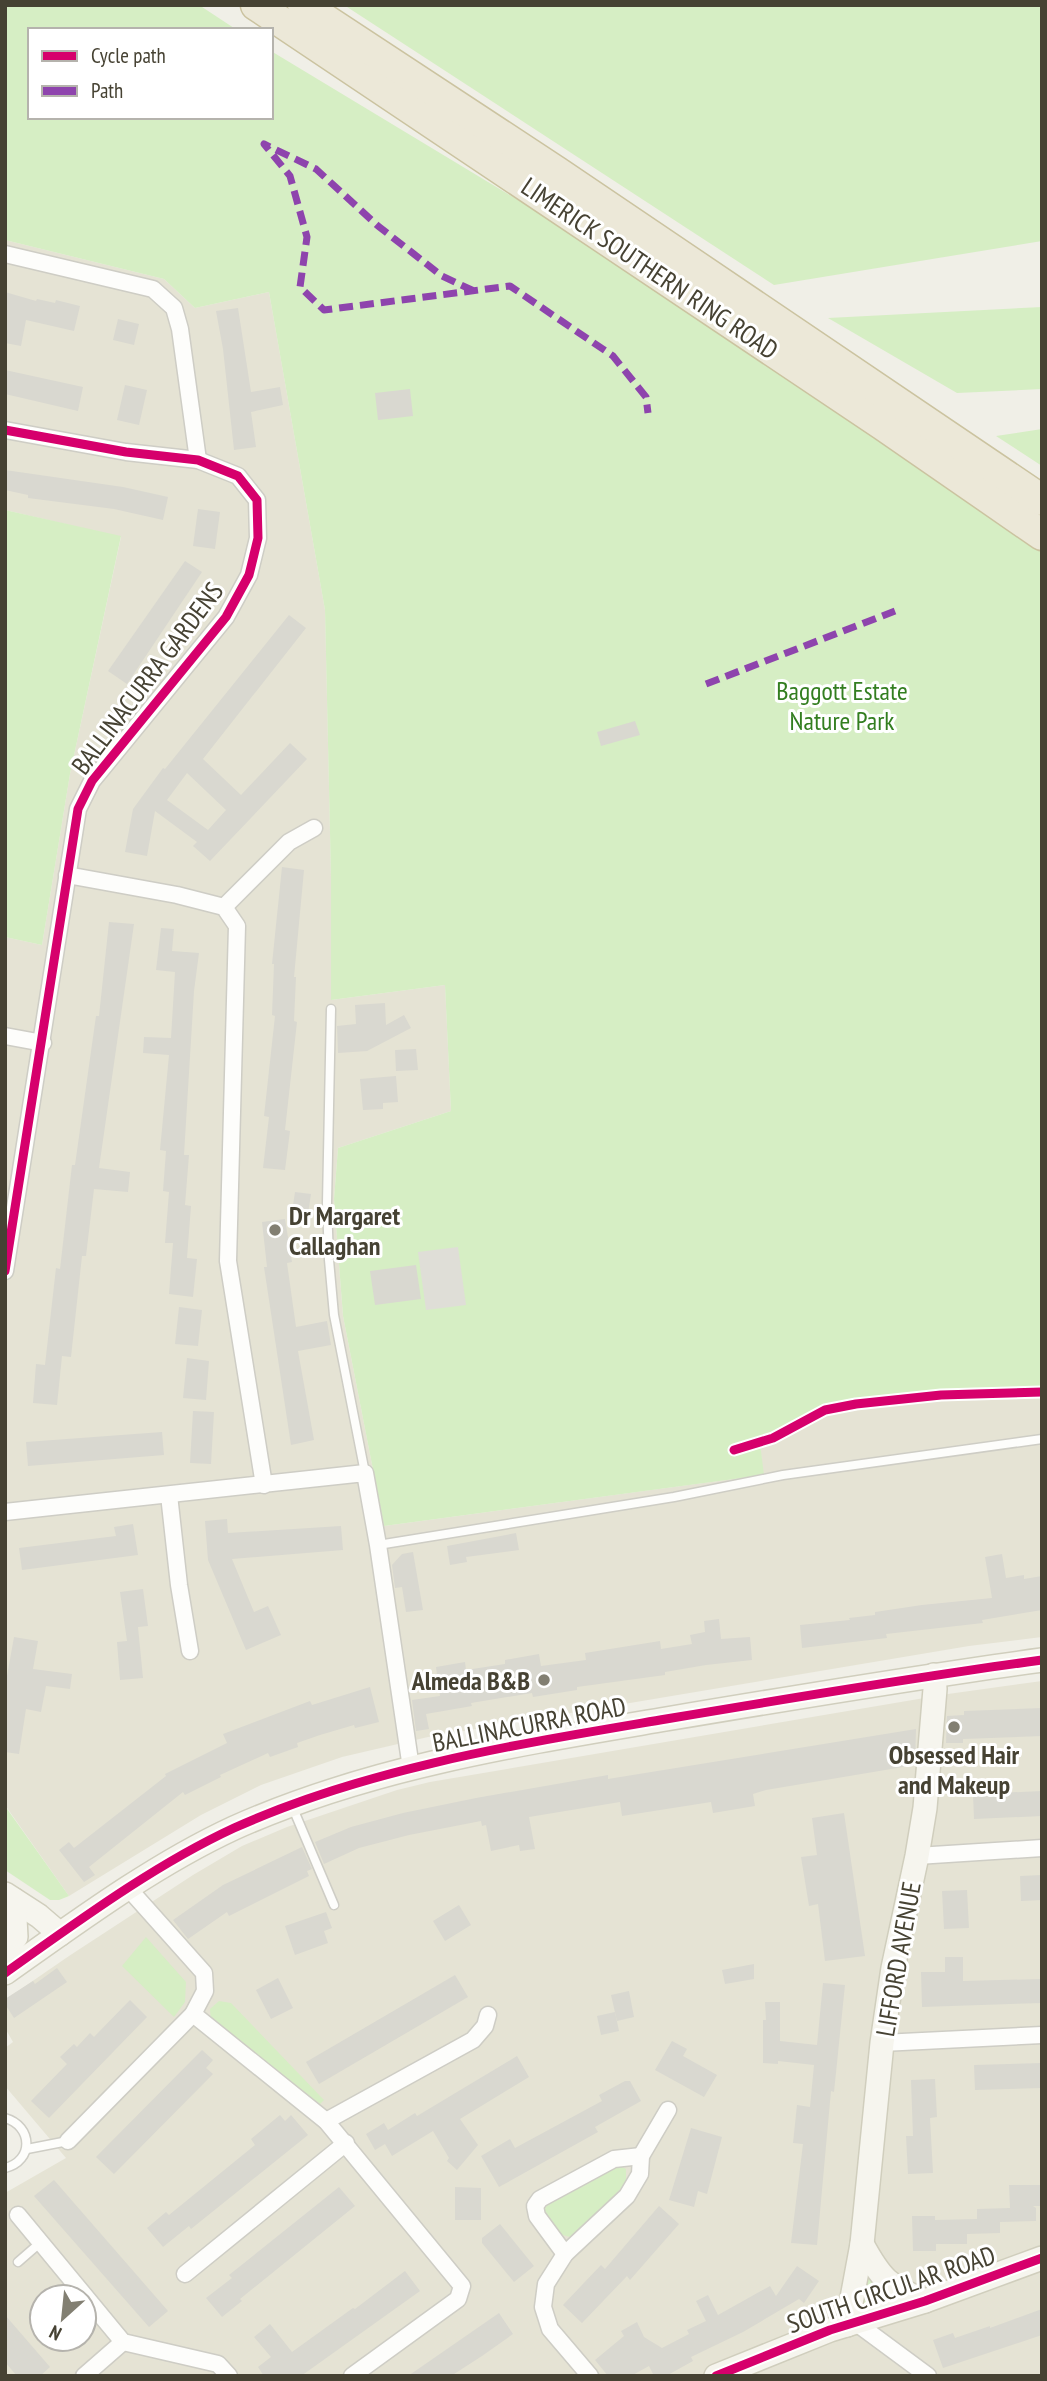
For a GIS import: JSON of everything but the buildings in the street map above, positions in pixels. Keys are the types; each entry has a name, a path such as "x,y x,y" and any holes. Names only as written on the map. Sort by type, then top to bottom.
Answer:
{"highway":[{"name":"LIMERICK SOUTHERN RING ROAD","path":"256,5 849,402 1042,535"},
{"name":"LIMERICK SOUTHERN RING ROAD","path":"303,5 569,180 1042,500"}],"main road":[{"name":"BALLINACURRA ROAD","path":"5,1973 129,1889 213,1839 366,1779 566,1736 934,1675 1042,1660"},
{"name":"LIFFORD AVENUE","path":"851,2323 862,2244 882,2043 893,1968 925,1808 934,1675"},
{"path":"9,1897 60,1934"},
{"path":"5,1952 16,1937 9,1897"},
{"path":"862,2244 875,2268 896,2289 925,2301"},
{"name":"SOUTH CIRCULAR ROAD","path":"716,2376 851,2323 925,2301 1042,2258"}],"street":[{"path":"5,254 153,289 174,309 180,329 198,460"},
{"name":"BALLINACURRA GARDENS","path":"5,430 125,452 198,460 238,476 257,500 258,538 249,575 226,617 92,781 78,809 5,1271"},
{"path":"224,907 289,842 314,828"},
{"path":"67,875 177,895 224,907 237,926 228,1261 264,1485"},
{"path":"5,1036 43,1043"},
{"path":"5,1512 365,1473 411,1768"},
{"path":"169,1495 190,1651"},
{"path":"917,1856 1042,1847"},
{"path":"68,2141 193,2014 205,1991 204,1973 129,1889"},
{"path":"193,2014 326,2120 462,2286 458,2298 352,2376"},
{"path":"326,2120 473,2040 485,2026 488,2015"},
{"path":"882,2043 1042,2035"},
{"path":"590,2376 550,2329 543,2307 546,2284 565,2254 627,2196 640,2174 641,2156 669,2110"},
{"path":"185,2274 346,2143"},
{"path":"565,2254 537,2216 536,2206 540,2199 614,2159 641,2156"},
{"path":"18,2215 123,2342 218,2364 229,2376"},
{"path":"851,2323 928,2376"},
{"path":"84,2376 123,2342"}],"lane":[{"path":"331,1009 327,1203 334,1315 365,1473"},
{"path":"378,1545 674,1497 783,1475 1042,1439"},
{"path":"292,1806 334,1905"},
{"path":"5,2118 20,2125 25,2132 27,2149 19,2162 5,2168"},
{"path":"27,2149 68,2141"},
{"path":"18,2262 41,2242"}],"shaded area":[{"path":"5,240 164,279 195,308 269,292 325,610 331,1000 445,985 451,1111 338,1148 334,1199 343,1316 384,1526 763,1475 760,1444 825,1410 941,1395 1042,1392 1042,1637 969,1646 428,1737 342,1757 261,1785 201,1815 69,1896 5,1805 5,937 42,945 70,774 121,537 5,510"},
{"path":"458,1247 466,1305 426,1310 418,1252"},
{"path":"1042,1681 1042,2376 5,2376 5,2193 66,2158 5,2086 5,2048 13,2042 5,2028 5,2000 193,1875 242,1846 287,1827 397,1790 430,1782 948,1694"}],"green space":[{"name":"Baggott Estate Nature Park","path":"5,5 199,5 234,28 28,28 28,119 273,119 273,52 541,214 1042,547 1042,1392 941,1395 825,1410 760,1443 764,1475 384,1526 343,1316 334,1199 338,1148 451,1111 445,985 331,1000 325,610 269,292 195,308 164,279 5,240"},
{"path":"344,5 1042,5 1042,241 774,285"},
{"path":"1042,307 1042,389 957,393 828,318"},
{"path":"1042,429 1042,466 996,436"},
{"path":"5,510 121,536 70,774 42,945 5,937"},
{"path":"5,1806 69,1896 50,1900 5,1870"},
{"path":"146,1937 186,1982 185,2002 174,2017 122,1966"},
{"path":"219,2001 231,2003 324,2100 320,2104 211,2022 210,2009"},
{"path":"620,2166 626,2169 626,2183 579,2233 570,2237 559,2234 545,2215 545,2208 551,2201 611,2168"},
{"path":"863,2274 889,2294 861,2305"}],"marked path":[{"path":"474,291 442,276 378,226 316,169 264,144 290,176 307,237 300,287 324,310 510,286 613,356 646,397 648,413"},
{"path":"706,684 895,611"}],"cycle path":[{"path":"5,430 126,452 198,460 238,476 257,500 258,538 249,575 226,617 92,781 78,809 5,1271"},
{"path":"734,1450 773,1438 825,1410 856,1404 941,1395 1042,1392"},
{"path":"5,1973 117,1895 175,1859 234,1828 338,1789 392,1773 501,1748 854,1688 1042,1660"},
{"path":"716,2376 830,2330 925,2301 1042,2258"}],"place":[{"name":"Dr Margaret Callaghan","path":"275,1230"},
{"name":"Almeda B&B","path":"544,1680"},
{"name":"Obsessed Hair and Makeup","path":"954,1727"}]}
